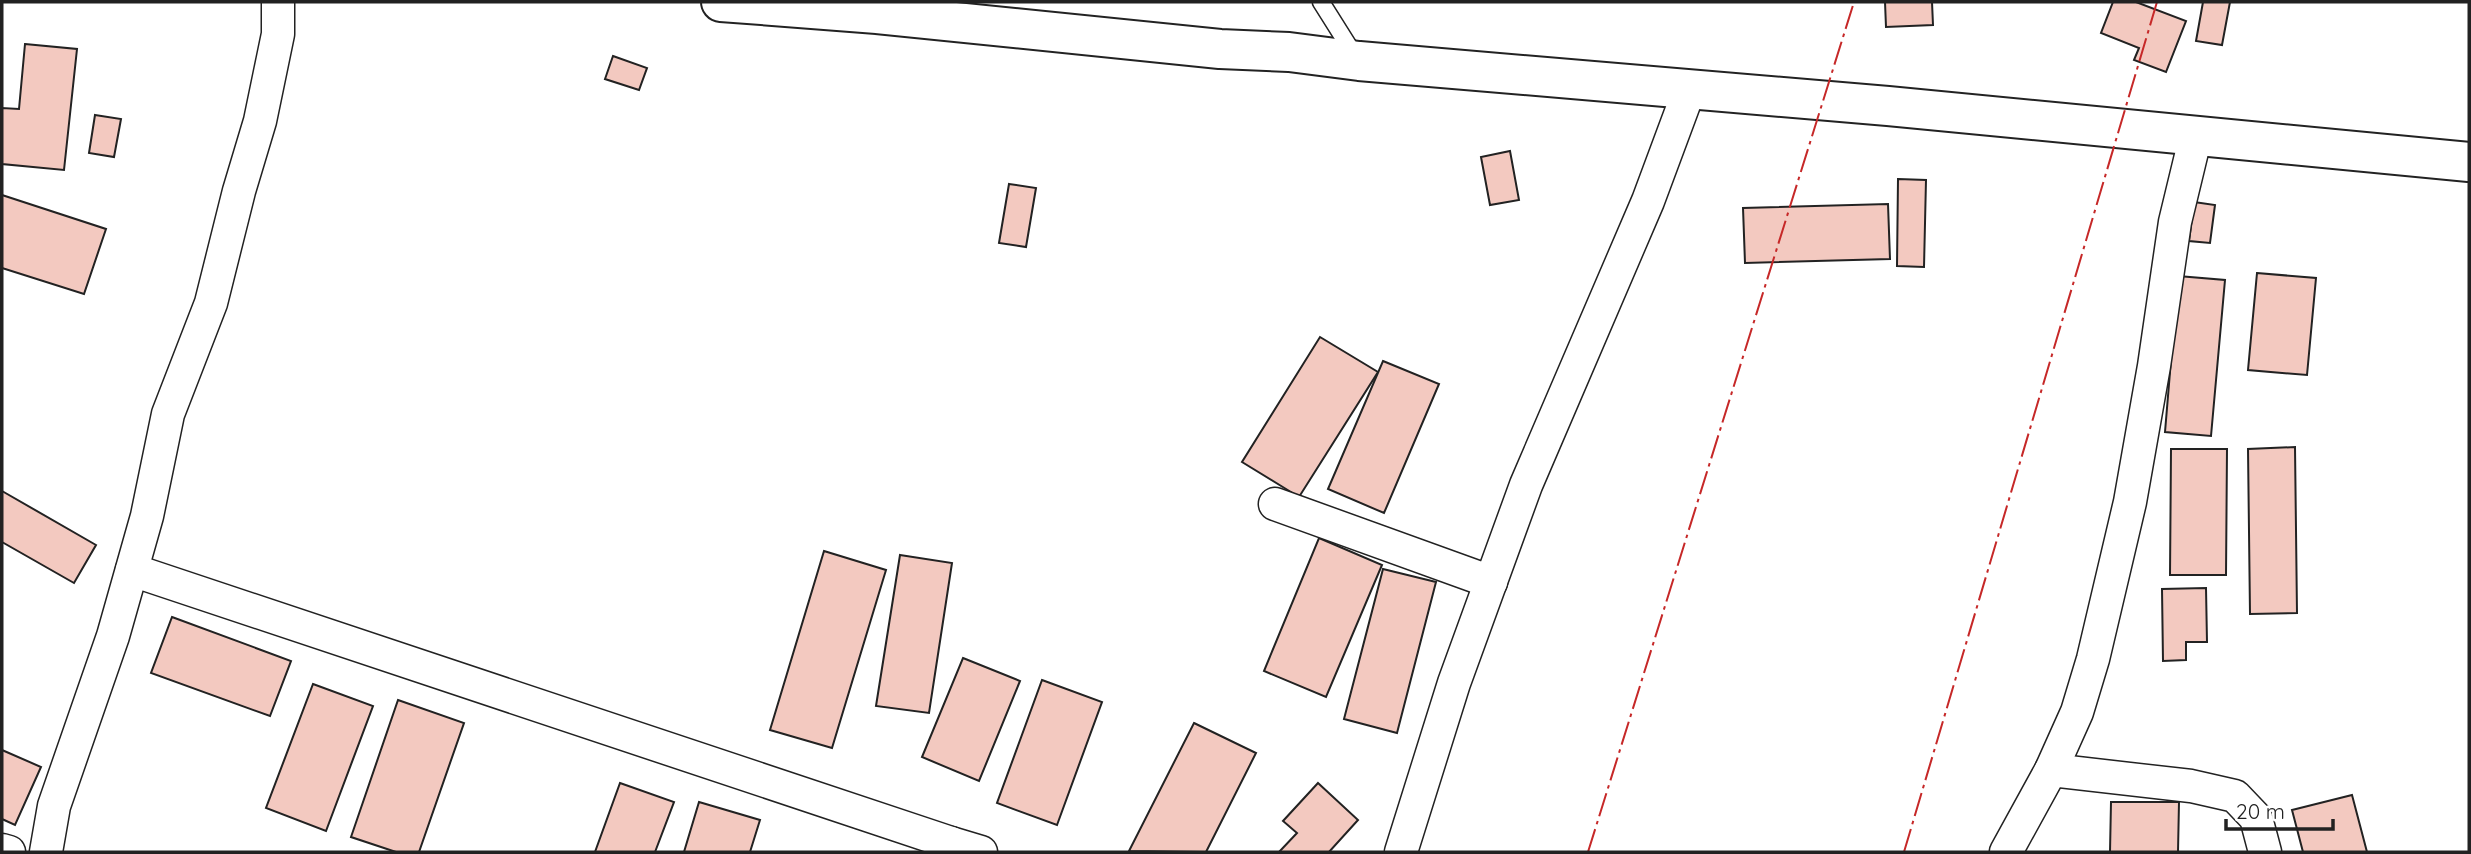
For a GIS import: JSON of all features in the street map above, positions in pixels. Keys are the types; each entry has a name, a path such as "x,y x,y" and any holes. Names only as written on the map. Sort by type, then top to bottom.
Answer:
{"main road":[{"path":"721,2 877,14 1220,49 1289,52 1359,61 1690,88 2469,162"}],"street":[{"path":"46,852 54,806 113,636 132,570 147,516 168,414 211,303 260,121 278,34 278,2"},
{"path":"1401,852 1454,682 1526,485 1643,213 1690,88"},
{"path":"2006,852 2052,771 2077,712 2093,659 2130,502 2154,366 2175,222 2196,135"},
{"path":"1275,504 1491,582"},
{"path":"132,570 950,847 981,852"},
{"path":"2052,771 2191,786 2235,796 2256,818 2265,852"},
{"path":"2,850 9,852"}],"lane":[{"path":"1321,2 1359,61"}],"building":[{"path":"1885,2 1932,2 1933,25 1886,27"},
{"path":"2113,2 2136,2 2186,21 2166,72 2134,60 2139,48 2101,33"},
{"path":"2203,2 2230,2 2222,45 2196,41"},
{"path":"25,44 77,49 64,170 2,164 2,108 19,109"},
{"path":"613,56 647,68 639,90 605,79"},
{"path":"95,115 121,119 114,157 89,153"},
{"path":"1510,151 1519,200 1490,205 1481,157"},
{"path":"1898,179 1926,180 1924,267 1897,266"},
{"path":"1009,184 1036,188 1026,247 999,243"},
{"path":"2,195 106,229 84,294 2,268"},
{"path":"2194,202 2215,205 2210,243 2189,241"},
{"path":"1888,204 1890,259 1745,263 1743,208"},
{"path":"2257,273 2316,278 2307,375 2248,370"},
{"path":"2178,276 2225,280 2211,436 2165,432"},
{"path":"1320,337 1378,372 1299,497 1242,462"},
{"path":"1383,361 1439,384 1384,513 1328,489"},
{"path":"2295,447 2297,613 2250,614 2248,449"},
{"path":"2171,449 2227,449 2226,575 2170,575"},
{"path":"2,491 96,545 74,583 2,542"},
{"path":"1319,538 1382,565 1326,697 1264,671"},
{"path":"824,551 886,570 832,748 770,730"},
{"path":"900,555 952,563 929,713 876,706"},
{"path":"1383,569 1436,582 1397,733 1344,719"},
{"path":"2206,588 2207,642 2186,642 2186,660 2163,661 2162,589"},
{"path":"172,617 291,661 270,716 151,673"},
{"path":"963,658 1020,681 979,781 922,757"},
{"path":"1042,680 1102,702 1057,825 997,803"},
{"path":"313,684 373,706 326,831 266,808"},
{"path":"398,700 464,723 419,852 396,852 351,837"},
{"path":"1194,723 1256,753 1206,852 1129,851"},
{"path":"2,750 41,767 15,825 2,819"},
{"path":"620,783 674,802 655,852 595,852"},
{"path":"1318,783 1358,820 1329,852 1279,852 1297,833 1283,821"},
{"path":"2352,795 2367,852 2303,852 2292,810"},
{"path":"699,802 760,820 750,852 684,852"},
{"path":"2111,802 2179,802 2178,852 2110,852"}],"power":[{"path":"1588,852 1854,2"},
{"path":"1904,852 2157,2"}]}
